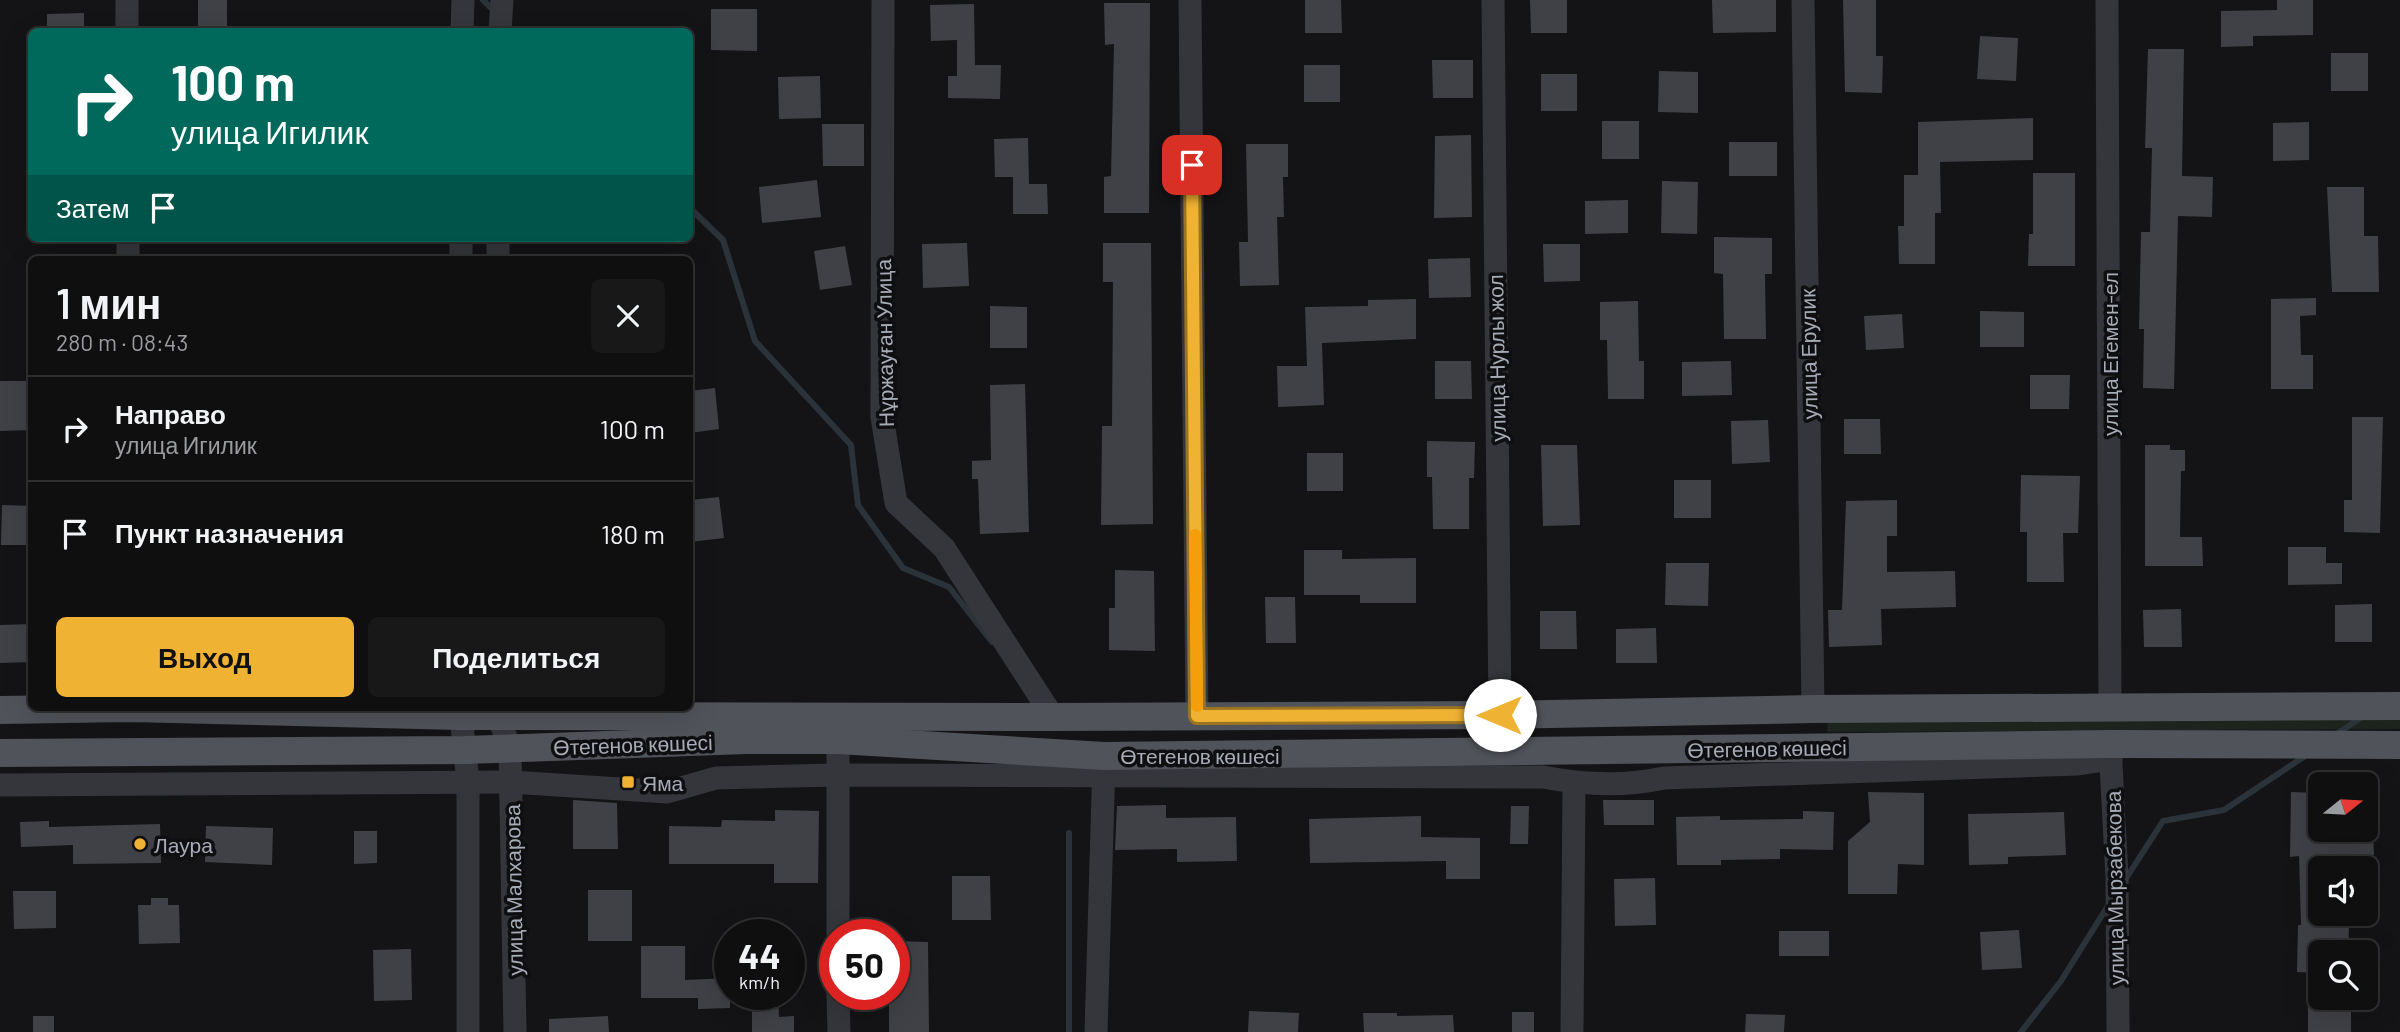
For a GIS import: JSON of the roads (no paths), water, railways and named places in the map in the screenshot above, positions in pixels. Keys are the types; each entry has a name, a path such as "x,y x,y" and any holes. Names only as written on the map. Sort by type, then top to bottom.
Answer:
{"main road":[{"name":"Өтегенов көшесі","path":"378,711 1053,717 2400,706"},
{"name":"Өтегенов көшесі","path":"0,710 28,710"},
{"path":"1363,716 1364,753"},
{"name":"Өтегенов көшесі","path":"0,753 465,750 746,740 838,740 1104,766 1364,753 2110,751 2400,746"}],"street":[{"path":"127,0 127,28"},
{"path":"462,28 463,0"},
{"path":"500,28 502,0"},
{"name":"Нұржауған Улица","path":"883,0 882,417 896,503 943,548 1053,717"},
{"path":"1190,0 1197,716"},
{"name":"улица Нурлы жол","path":"1493,0 1500,715"},
{"name":"улица Ерулик","path":"1803,0 1813,709"},
{"name":"улица Егемен-ел","path":"2107,0 2110,708"},
{"name":"улица Малхарова","path":"498,711 510,748 512,782 515,1032"},
{"path":"460,712 468,782 468,1032"},
{"path":"838,740 835,775 838,919"},
{"path":"0,785 512,782 667,792 716,778 1104,766 1543,777 1574,783 1632,785 1664,778 2078,764 2110,751"},
{"name":"улица Мырзабекова","path":"2110,751 2117,878 2118,1032"},
{"path":"1096,1032 1104,766"},
{"path":"1572,1032 1574,783"},
{"path":"838,1010 839,1032"}],"waterway":[{"path":"483,0 494,11"},
{"path":"693,211 723,240 755,341 851,445 858,505 903,568 949,587 992,642"},
{"path":"2337,734 2363,716"},
{"path":"2125,880 2163,821 2224,810 2305,756"},
{"path":"1069,833 1069,1032"},
{"path":"2021,1032 2061,981 2109,904"}],"place":[{"name":"Яма","path":"628,782"},
{"name":"Лаура","path":"140,844"}]}
